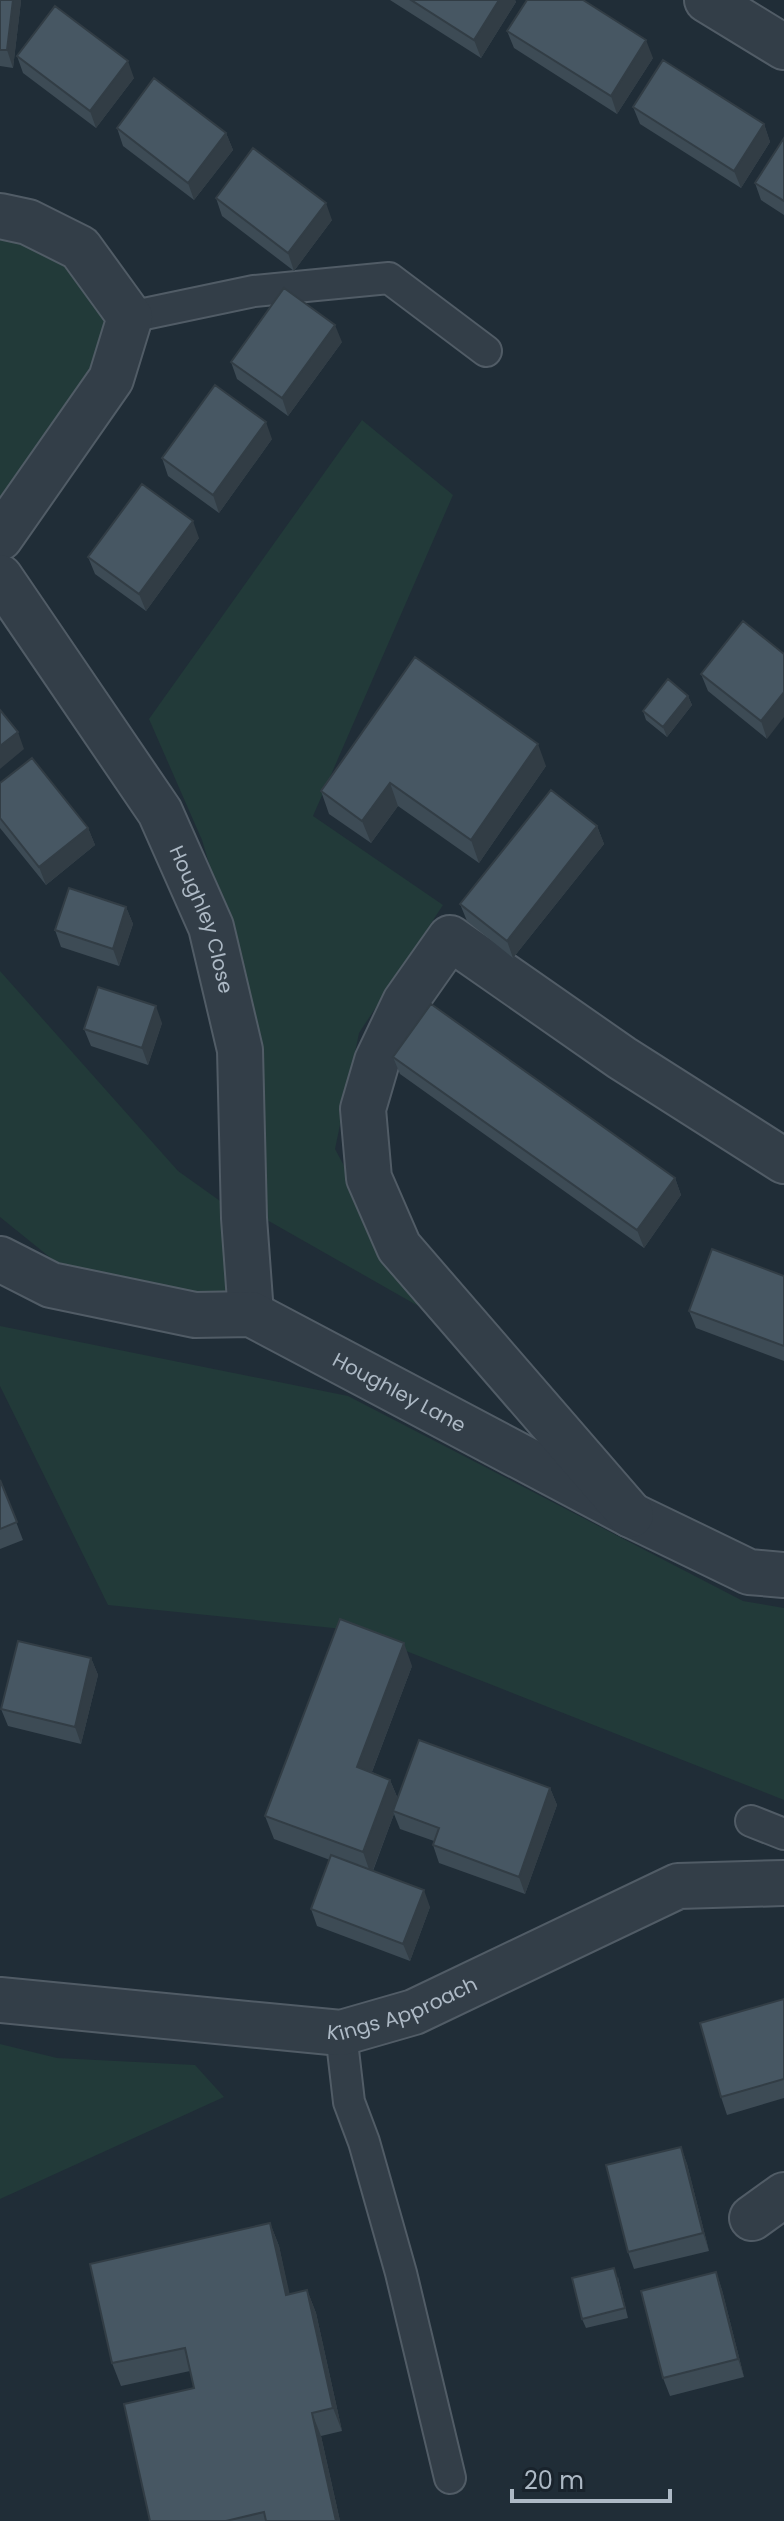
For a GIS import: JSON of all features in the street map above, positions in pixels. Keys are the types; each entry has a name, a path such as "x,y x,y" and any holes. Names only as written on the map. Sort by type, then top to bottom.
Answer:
{"street":[{"path":"707,0 784,47"},
{"path":"0,216 28,222 80,248 130,317 111,379 0,538"},
{"name":"Houghley Close","path":"0,577 160,812 211,927 240,1050 244,1218 251,1314"},
{"path":"631,1515 399,1247 369,1178 363,1109 377,1061 405,1002 459,925 622,1058 784,1161"},
{"name":"Houghley Lane","path":"0,1259 51,1285 195,1315 251,1314 631,1515 749,1572 784,1575"},
{"name":"Kings Approach","path":"0,2000 341,2033 414,2012 678,1886 784,1883"}],"lane":[{"path":"130,317 254,291 389,278 486,351"},
{"path":"751,1821 784,1834"},
{"path":"341,2033 349,2102 401,2273 450,2478"}],"green space":[{"path":"0,216 28,222 130,317 0,538"},
{"path":"362,420 453,495 313,816 443,905 359,1033 335,1149 420,1307 267,1220 263,1045 202,840 149,719"},
{"path":"0,971 178,1171 244,1218 251,1314 94,1293 0,1217"},
{"path":"0,1326 348,1396 743,1601 784,1608 784,1800 353,1630 108,1605 0,1386"},
{"path":"0,2044 57,2058 195,2065 224,2097 0,2199"}],"building":[{"path":"0,0 13,0 7,50 0,50"},
{"path":"411,0 499,0 474,40"},
{"path":"527,0 583,0 646,40 611,96 507,31"},
{"path":"55,6 128,61 90,111 17,56"},
{"path":"663,60 764,124 734,171 633,107"},
{"path":"154,78 226,133 188,183 117,128"},
{"path":"784,138 784,201 755,183"},
{"path":"253,148 326,203 288,253 216,198"},
{"path":"284,288 335,325 282,398 231,362"},
{"path":"215,385 266,422 213,495 162,458"},
{"path":"142,484 193,521 139,594 88,557"},
{"path":"743,621 784,654 784,692 761,721 701,674"},
{"path":"415,657 538,744 471,840 390,783 362,821 321,791"},
{"path":"668,679 688,696 663,727 643,711"},
{"path":"0,710 18,732 0,746"},
{"path":"32,758 88,828 39,867 0,818 0,783"},
{"path":"551,790 597,826 507,941 460,904"},
{"path":"69,888 126,907 113,949 55,930"},
{"path":"98,987 156,1006 142,1048 84,1029"},
{"path":"431,1004 675,1178 637,1230 393,1057"},
{"path":"712,1249 784,1276 784,1346 689,1311"},
{"path":"0,1480 17,1522 0,1529"},
{"path":"340,1619 404,1643 357,1767 390,1780 363,1852 265,1816"},
{"path":"18,1641 91,1658 75,1727 1,1709"},
{"path":"419,1740 550,1788 519,1877 433,1845 439,1828 393,1811"},
{"path":"331,1855 424,1890 403,1944 311,1909"},
{"path":"784,1999 784,2079 721,2097 700,2023"},
{"path":"681,2147 703,2233 628,2252 606,2165"},
{"path":"270,2223 286,2295 307,2290 333,2408 312,2413 336,2521 266,2521 264,2512 226,2521 150,2521 124,2404 194,2388 185,2348 112,2363 90,2264"},
{"path":"614,2268 625,2308 582,2319 572,2278"},
{"path":"716,2272 738,2359 663,2378 641,2291"}]}
